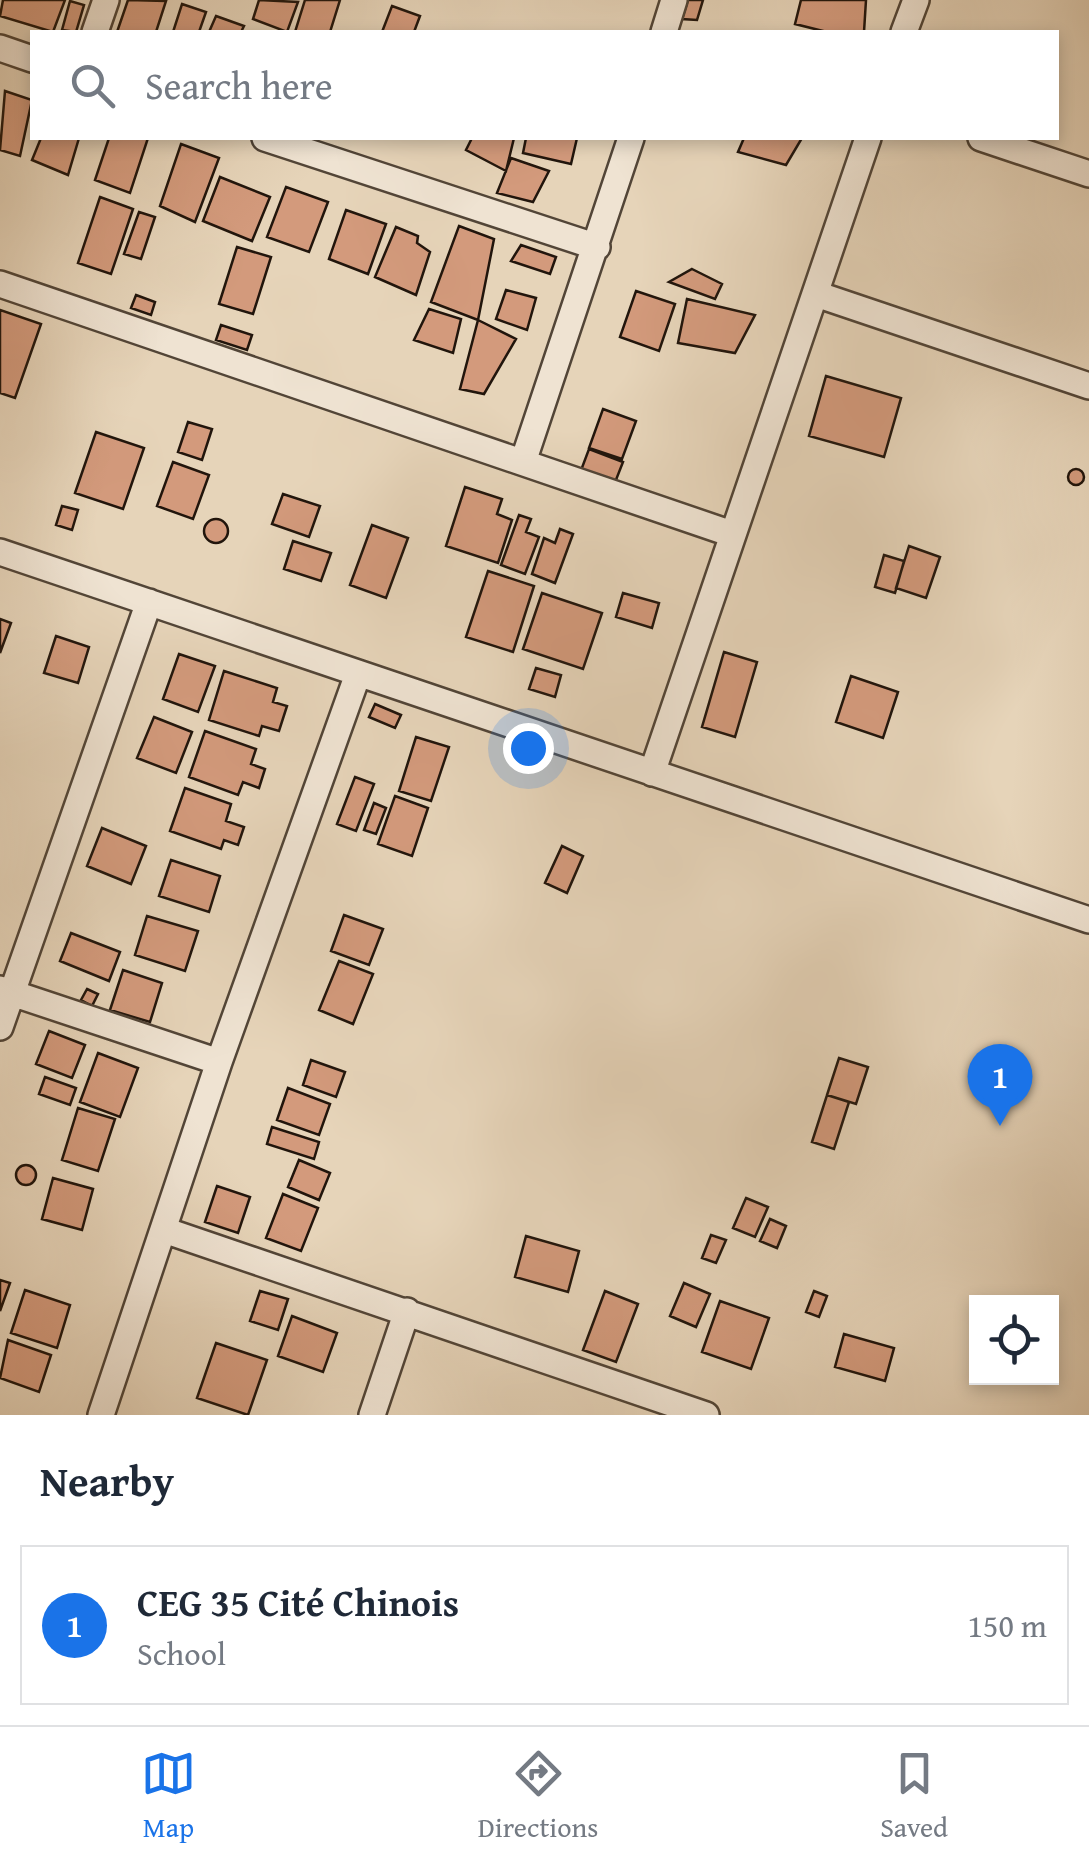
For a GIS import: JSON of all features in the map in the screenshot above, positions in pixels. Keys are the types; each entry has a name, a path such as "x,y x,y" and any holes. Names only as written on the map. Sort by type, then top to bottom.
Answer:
{"street":[{"path":"96,30 106,0"},
{"path":"665,30 674,0"},
{"path":"905,30 916,0"},
{"path":"0,48 30,59"},
{"path":"271,140 596,247"},
{"path":"522,462 630,140"},
{"path":"652,773 867,140"},
{"path":"987,140 1089,174"},
{"path":"0,284 732,534"},
{"path":"816,294 1089,386"},
{"path":"0,552 1089,920"},
{"path":"0,1026 6,991 149,602"},
{"path":"102,1415 219,1062 358,674"},
{"path":"6,991 219,1062"},
{"path":"164,1230 706,1415"},
{"path":"372,1415 407,1311"}],"building":[{"path":"3,0 65,0 54,30 0,16"},
{"path":"128,0 166,1 157,30 118,30"},
{"path":"259,0 298,2 288,30 253,19"},
{"path":"305,0 340,0 331,30 296,30"},
{"path":"688,0 703,0 697,20 682,19"},
{"path":"801,0 866,0 864,30 819,30 795,24"},
{"path":"70,1 84,5 77,30 62,30"},
{"path":"182,4 206,12 200,30 174,30"},
{"path":"392,6 420,16 415,30 383,30"},
{"path":"216,16 244,26 242,30 210,30"},
{"path":"5,91 30,99 30,109 20,156 0,150"},
{"path":"40,140 78,140 68,175 32,160"},
{"path":"108,140 147,140 130,193 95,180"},
{"path":"471,140 514,140 506,171 466,150"},
{"path":"526,140 577,140 571,164 523,153"},
{"path":"743,140 801,140 786,165 738,152"},
{"path":"181,144 219,158 195,222 160,206"},
{"path":"511,158 549,171 533,202 497,193"},
{"path":"220,177 270,197 252,241 203,221"},
{"path":"286,187 328,202 309,252 267,237"},
{"path":"100,197 133,209 111,274 78,263"},
{"path":"346,210 386,224 368,274 329,259"},
{"path":"139,212 155,217 141,259 124,254"},
{"path":"459,226 494,239 478,320 431,302"},
{"path":"396,227 418,236 417,243 430,252 416,295 375,277"},
{"path":"521,245 556,257 550,274 511,261"},
{"path":"237,247 271,257 253,314 219,304"},
{"path":"692,269 722,284 715,299 669,282"},
{"path":"506,290 536,298 527,330 496,319"},
{"path":"636,291 675,304 659,351 620,337"},
{"path":"136,295 155,302 151,315 131,308"},
{"path":"687,299 755,315 735,353 678,343"},
{"path":"429,309 461,319 453,353 414,340"},
{"path":"0,310 41,324 15,398 0,393"},
{"path":"478,320 516,339 484,394 460,389"},
{"path":"221,325 252,335 247,350 216,340"},
{"path":"826,376 901,398 884,457 809,436"},
{"path":"603,409 636,421 622,459 589,448"},
{"path":"188,422 212,429 202,460 178,452"},
{"path":"96,432 144,448 123,509 75,493"},
{"path":"589,449 623,462 614,485 580,473"},
{"path":"173,462 209,475 193,519 157,506"},
{"path":"1076,469 1084,477 1076,485 1068,477"},
{"path":"465,487 502,499 497,514 512,520 498,563 446,546"},
{"path":"283,494 320,506 309,537 272,524"},
{"path":"62,506 78,510 72,530 56,525"},
{"path":"519,515 531,519 526,532 539,537 525,574 501,565"},
{"path":"216,519 228,531 216,543 204,531"},
{"path":"372,525 408,538 386,598 350,585"},
{"path":"560,529 573,534 555,583 532,574 544,538 555,543"},
{"path":"293,541 331,553 321,581 284,569"},
{"path":"909,546 940,557 926,598 896,588"},
{"path":"884,555 904,561 895,593 875,587"},
{"path":"488,571 534,586 513,652 466,637"},
{"path":"542,593 602,613 583,669 523,649"},
{"path":"623,593 659,603 652,628 616,617"},
{"path":"0,619 11,623 0,653"},
{"path":"56,636 89,647 78,683 44,673"},
{"path":"724,652 757,662 735,737 702,727"},
{"path":"179,654 215,666 198,712 163,699"},
{"path":"536,668 561,675 555,697 529,689"},
{"path":"224,671 277,688 273,702 287,706 279,731 262,726 259,736 209,720"},
{"path":"851,676 898,692 883,738 836,722"},
{"path":"375,704 401,715 395,728 369,717"},
{"path":"154,717 192,732 176,773 137,758"},
{"path":"205,731 256,749 251,764 265,769 259,788 243,782 238,795 189,777"},
{"path":"416,737 449,747 431,801 399,791"},
{"path":"355,777 374,784 356,831 337,824"},
{"path":"185,788 231,804 226,821 244,827 238,845 224,840 221,849 170,831"},
{"path":"395,796 428,808 412,856 378,844"},
{"path":"374,803 386,808 376,834 364,830"},
{"path":"102,828 146,846 131,884 87,866"},
{"path":"562,846 583,856 567,893 545,883"},
{"path":"171,860 220,876 209,912 159,896"},
{"path":"344,915 383,929 369,965 331,951"},
{"path":"147,916 198,931 185,971 135,955"},
{"path":"71,933 120,952 109,981 60,961"},
{"path":"339,961 373,974 353,1024 319,1010"},
{"path":"123,970 162,983 150,1022 110,1010"},
{"path":"87,989 98,994 92,1006 81,1000"},
{"path":"49,1031 85,1045 72,1078 36,1064"},
{"path":"98,1053 138,1068 120,1117 80,1102"},
{"path":"839,1058 868,1067 856,1104 827,1095"},
{"path":"311,1060 345,1072 336,1097 303,1085"},
{"path":"45,1077 76,1088 70,1105 39,1094"},
{"path":"288,1088 330,1104 319,1135 277,1120"},
{"path":"827,1095 849,1102 834,1149 812,1142"},
{"path":"78,1108 115,1119 98,1171 62,1160"},
{"path":"272,1127 319,1142 314,1159 267,1144"},
{"path":"299,1160 330,1173 319,1200 288,1187"},
{"path":"26,1165 36,1175 26,1185 16,1175"},
{"path":"53,1178 93,1189 82,1230 42,1219"},
{"path":"217,1186 250,1197 238,1233 205,1222"},
{"path":"283,1194 318,1208 301,1251 266,1238"},
{"path":"746,1198 768,1207 755,1237 733,1228"},
{"path":"770,1219 786,1226 777,1248 760,1241"},
{"path":"711,1235 726,1240 716,1263 702,1258"},
{"path":"526,1236 579,1251 568,1292 515,1277"},
{"path":"0,1280 10,1283 0,1311"},
{"path":"684,1283 710,1294 696,1327 670,1316"},
{"path":"25,1290 70,1305 57,1348 11,1333"},
{"path":"260,1291 288,1299 278,1330 250,1321"},
{"path":"605,1291 638,1304 616,1362 583,1350"},
{"path":"814,1291 827,1296 819,1317 806,1312"},
{"path":"720,1301 769,1318 751,1369 702,1352"},
{"path":"292,1316 337,1333 323,1372 278,1356"},
{"path":"844,1334 894,1348 885,1381 835,1367"},
{"path":"8,1340 51,1355 39,1392 0,1378"},
{"path":"216,1343 267,1360 248,1415 197,1398"}],"place":[{"name":"CEG 35 Cité Chinois","path":"1000,1126"}]}
